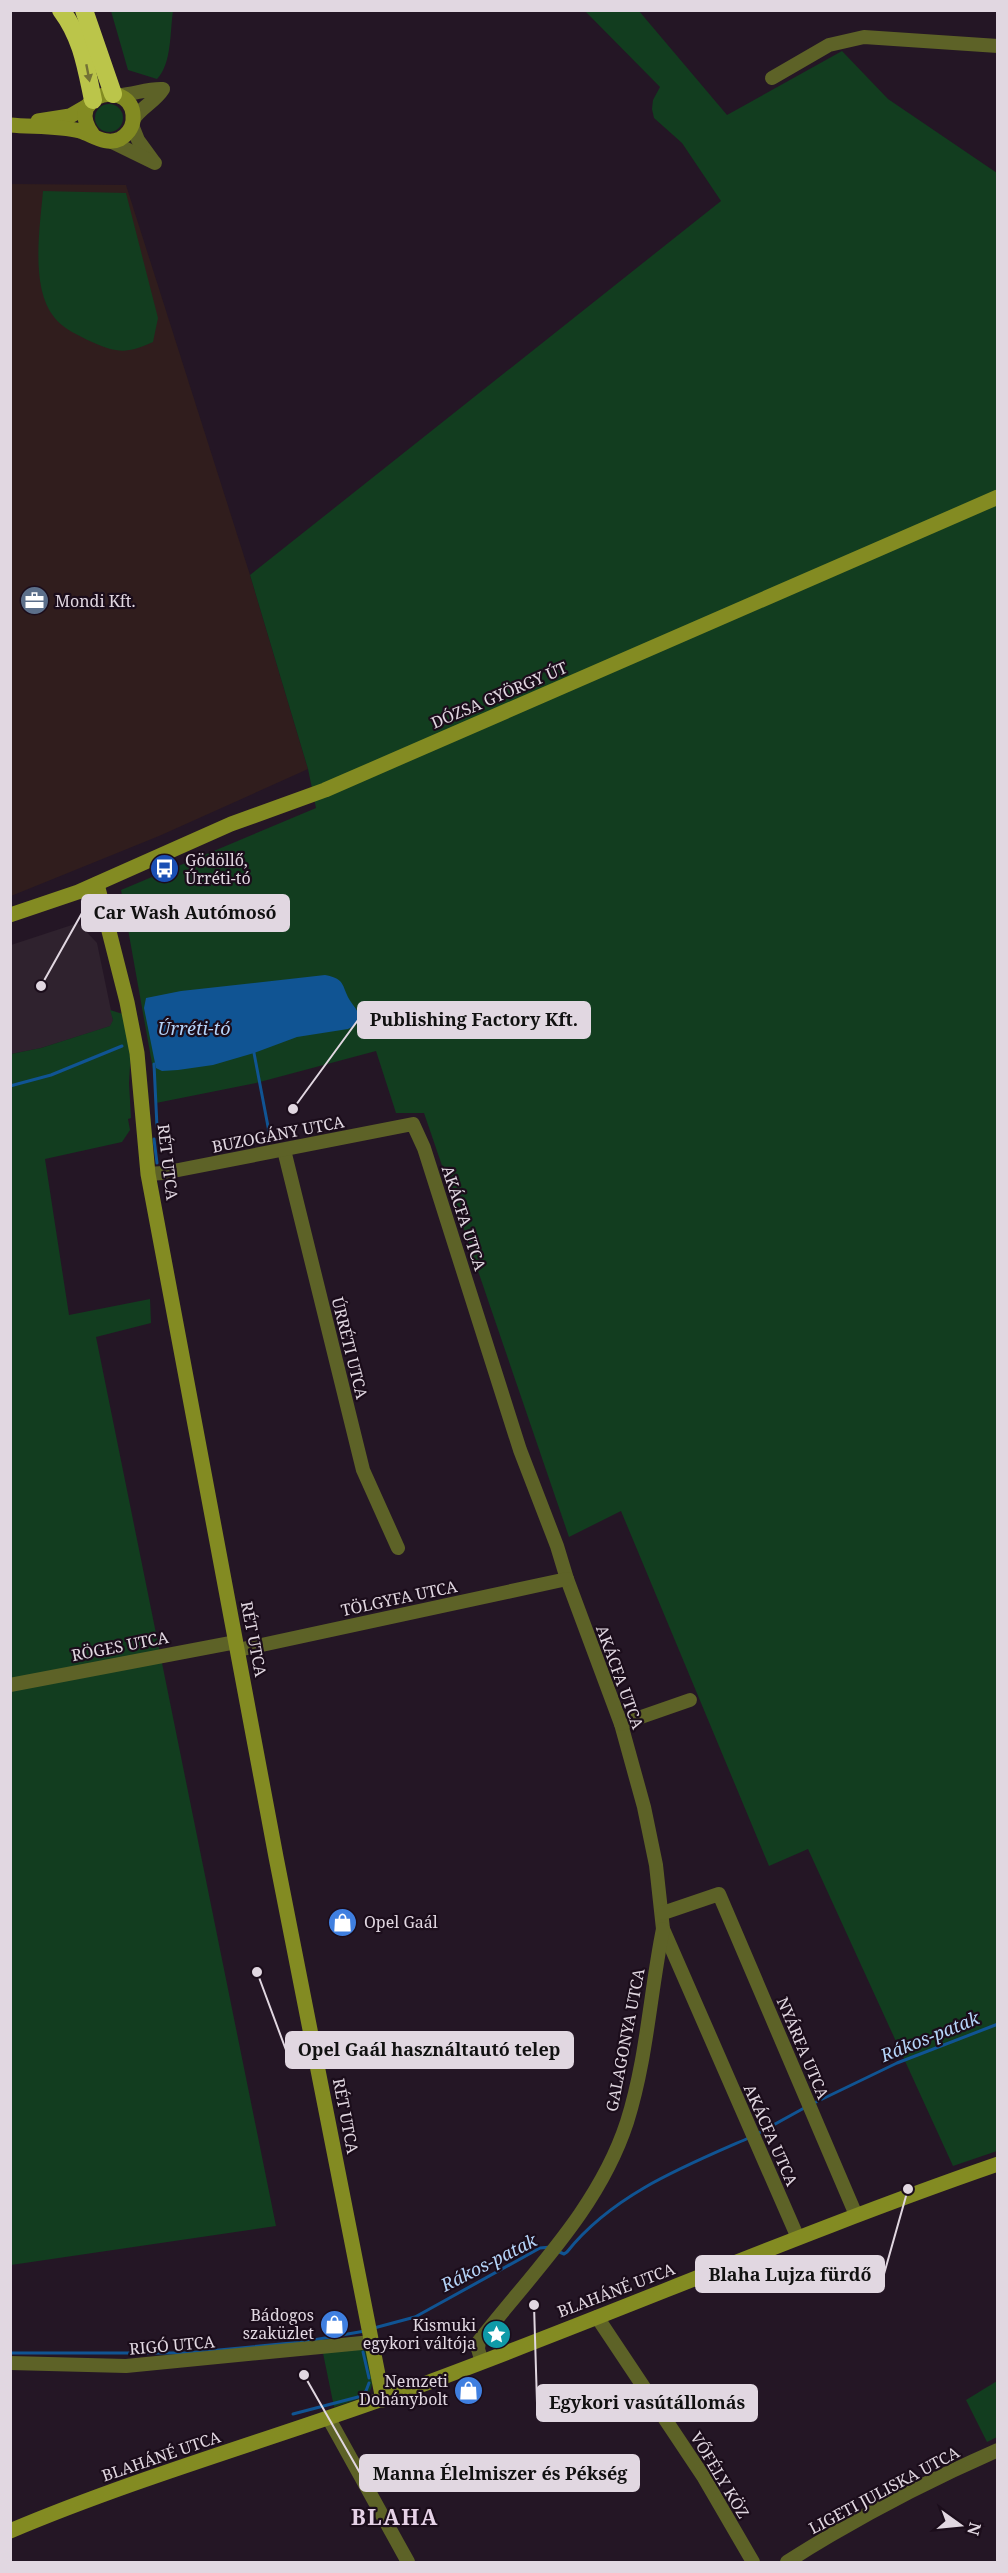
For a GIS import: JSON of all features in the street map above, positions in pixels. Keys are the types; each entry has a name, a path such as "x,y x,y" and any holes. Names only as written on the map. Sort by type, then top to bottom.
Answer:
{"highway":[{"path":"61,10 81,44 91,102"},
{"path":"84,10 115,94"}],"street":[{"path":"772,78 830,45 864,38 998,46"},
{"path":"10,125 70,116 106,94 133,94 154,88 163,89 158,97 139,110 123,136 110,141"},
{"path":"10,125 77,130 110,141 155,163 138,140 132,123 131,108 115,94"},
{"path":"91,102 85,121 93,135"},
{"name":"DÓZSA GYÖRGY ÚT","path":"10,915 97,884 231,824 325,790 998,497"},
{"name":"RÉT UTCA","path":"97,884 127,1002 137,1053 148,1173 176,1309 237,1646 383,2400"},
{"name":"BUZOGÁNY UTCA","path":"148,1173 163,1173 413,1124"},
{"name":"AKÁCFA UTCA","path":"413,1124 431,1170 520,1450 558,1546 567,1579 621,1724 644,1807 656,1865 663,1929 798,2238"},
{"name":"ÚRRÉTI UTCA","path":"284,1150 363,1470 398,1548"},
{"name":"TÖLGYFA UTCA","path":"237,1646 567,1579"},
{"name":"RÖGES UTCA","path":"10,1685 237,1646"},
{"path":"621,1724 690,1700"},
{"name":"NYÁRFA UTCA","path":"663,1913 719,1894 856,2215"},
{"name":"GALAGONYA UTCA","path":"482,2362 477,2349 480,2341 513,2298 555,2250 600,2180 626,2123 639,2073 663,1929"},
{"name":"BLAHÁNÉ UTCA","path":"10,2531 156,2475 383,2400 856,2215 998,2164"},
{"name":"VŐFÉLY KÖZ","path":"597,2317 703,2476 753,2562"},
{"name":"RIGÓ UTCA","path":"10,2363 126,2366 370,2334"},
{"path":"329,2419 408,2562"},
{"name":"LIGETI JULISKA UTCA","path":"787,2562 902,2495 998,2450"}],"shaded area":[{"path":"11,184 126,185 250,575 308,769 159,836 11,896"},
{"path":"78,923 97,943 113,1020 111,1026 41,1048 11,1054 11,945"}],"green space":[{"path":"111,11 173,11 168,56 162,73 157,79 128,70"},
{"path":"585,11 639,11 727,115 842,51 888,99 997,173 997,2151 953,2166 808,1849 769,1866 621,1511 569,1537 424,1113 396,1113 376,1051 256,1083 156,1103 156,1086 121,890 316,808 308,769 250,575 721,201 682,143 654,118 653,100 660,87"},
{"path":"109,104 119,108 123,118 119,128 109,132 99,128 95,118 99,108"},
{"path":"43,191 126,193 158,318 153,342 136,349 115,350 71,331 54,317 42,290 39,273 38,256"},
{"path":"110,1010 123,1014 131,1049 129,1083 131,1118 128,1119 130,1130 122,1142 45,1159 69,1315 150,1299 151,1323 96,1337 276,2226 11,2265 11,1054 41,1048 110,1026 113,1020"},
{"path":"502,2317 510,2336 483,2346"},
{"path":"366,2349 372,2383 371,2390 360,2398 334,2407 323,2353"},
{"path":"997,2381 997,2437 987,2442 966,2400"}],"water":[{"name":"Úrréti-tó","path":"325,975 340,981 358,1013 357,1023 348,1029 297,1037 213,1065 162,1071 156,1068 144,1008 146,998 181,991"}],"waterway":[{"path":"10,1086 51,1075 122,1046"},
{"path":"254,1053 270,1137"},
{"path":"154,1064 157,1127"},
{"path":"154,1139 157,1163"},
{"name":"Rákos-patak","path":"812,2104 897,2063 998,2024"},
{"name":"Rákos-patak","path":"757,2134 806,2107"},
{"name":"Rákos-patak","path":"557,2251 564,2254 567,2252 585,2232 628,2198 676,2171 751,2137"},
{"name":"Rákos-patak","path":"374,2328 415,2317 540,2248 551,2247"},
{"name":"Rákos-patak","path":"10,2353 187,2353 302,2342 365,2331"},
{"path":"363,2352 369,2378"},
{"path":"293,2414 358,2397 366,2391 369,2383"}],"place":[{"name":"Mondi Kft.","path":"34,601"},
{"name":"Gödöllő, Úrréti-tó","path":"164,869"},
{"name":"Car Wash Autómosó","path":"41,986"},
{"name":"Publishing Factory Kft.","path":"293,1109"},
{"name":"Opel Gaál","path":"343,1922"},
{"name":"Opel Gaál használtautó telep","path":"257,1972"},
{"name":"Blaha Lujza fürdő","path":"908,2189"},
{"name":"Egykori vasútállomás","path":"534,2305"},
{"name":"Bádogos szaküzlet","path":"335,2324"},
{"name":"Kismuki egykori váltója","path":"497,2334"},
{"name":"Manna Élelmiszer és Pékség","path":"304,2375"},
{"name":"Nemzeti Dohánybolt","path":"469,2390"}],"district":[{"name":"BLAHA","path":"395,2517"}]}
